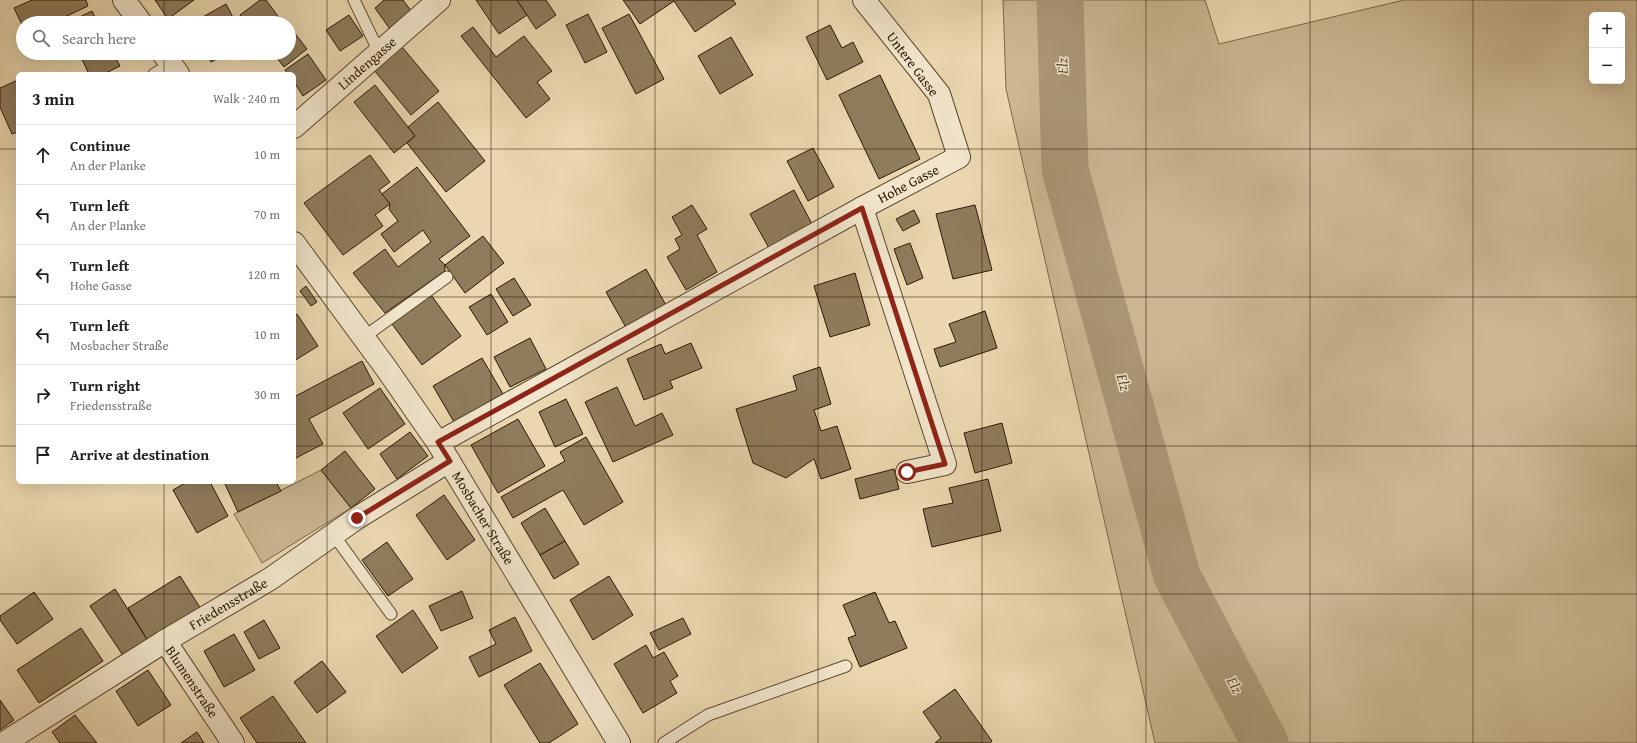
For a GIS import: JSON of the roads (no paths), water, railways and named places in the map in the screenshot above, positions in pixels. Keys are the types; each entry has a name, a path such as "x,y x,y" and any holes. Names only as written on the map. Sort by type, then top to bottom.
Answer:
{"street":[{"path":"124,0 136,16"},
{"name":"Lindengasse","path":"296,125 380,54 439,0"},
{"name":"Untere Gasse","path":"864,0 939,94 959,156"},
{"name":"Hohe Gasse","path":"438,442 959,156"},
{"path":"862,208 945,464 907,472"},
{"name":"Mosbacher Straße","path":"296,246 364,337 438,442 619,743"},
{"name":"Friedensstraße","path":"4,743 165,641 270,579 333,534 450,461"},
{"name":"Blumenstraße","path":"165,641 233,743"}],"lane":[{"path":"354,0 380,54"},
{"path":"364,337 447,277"},
{"path":"333,534 391,614"},
{"path":"664,743 708,716 846,666"}],"waterway":[{"name":"Elz","path":"1060,0 1065,169 1177,576 1265,743"}]}
